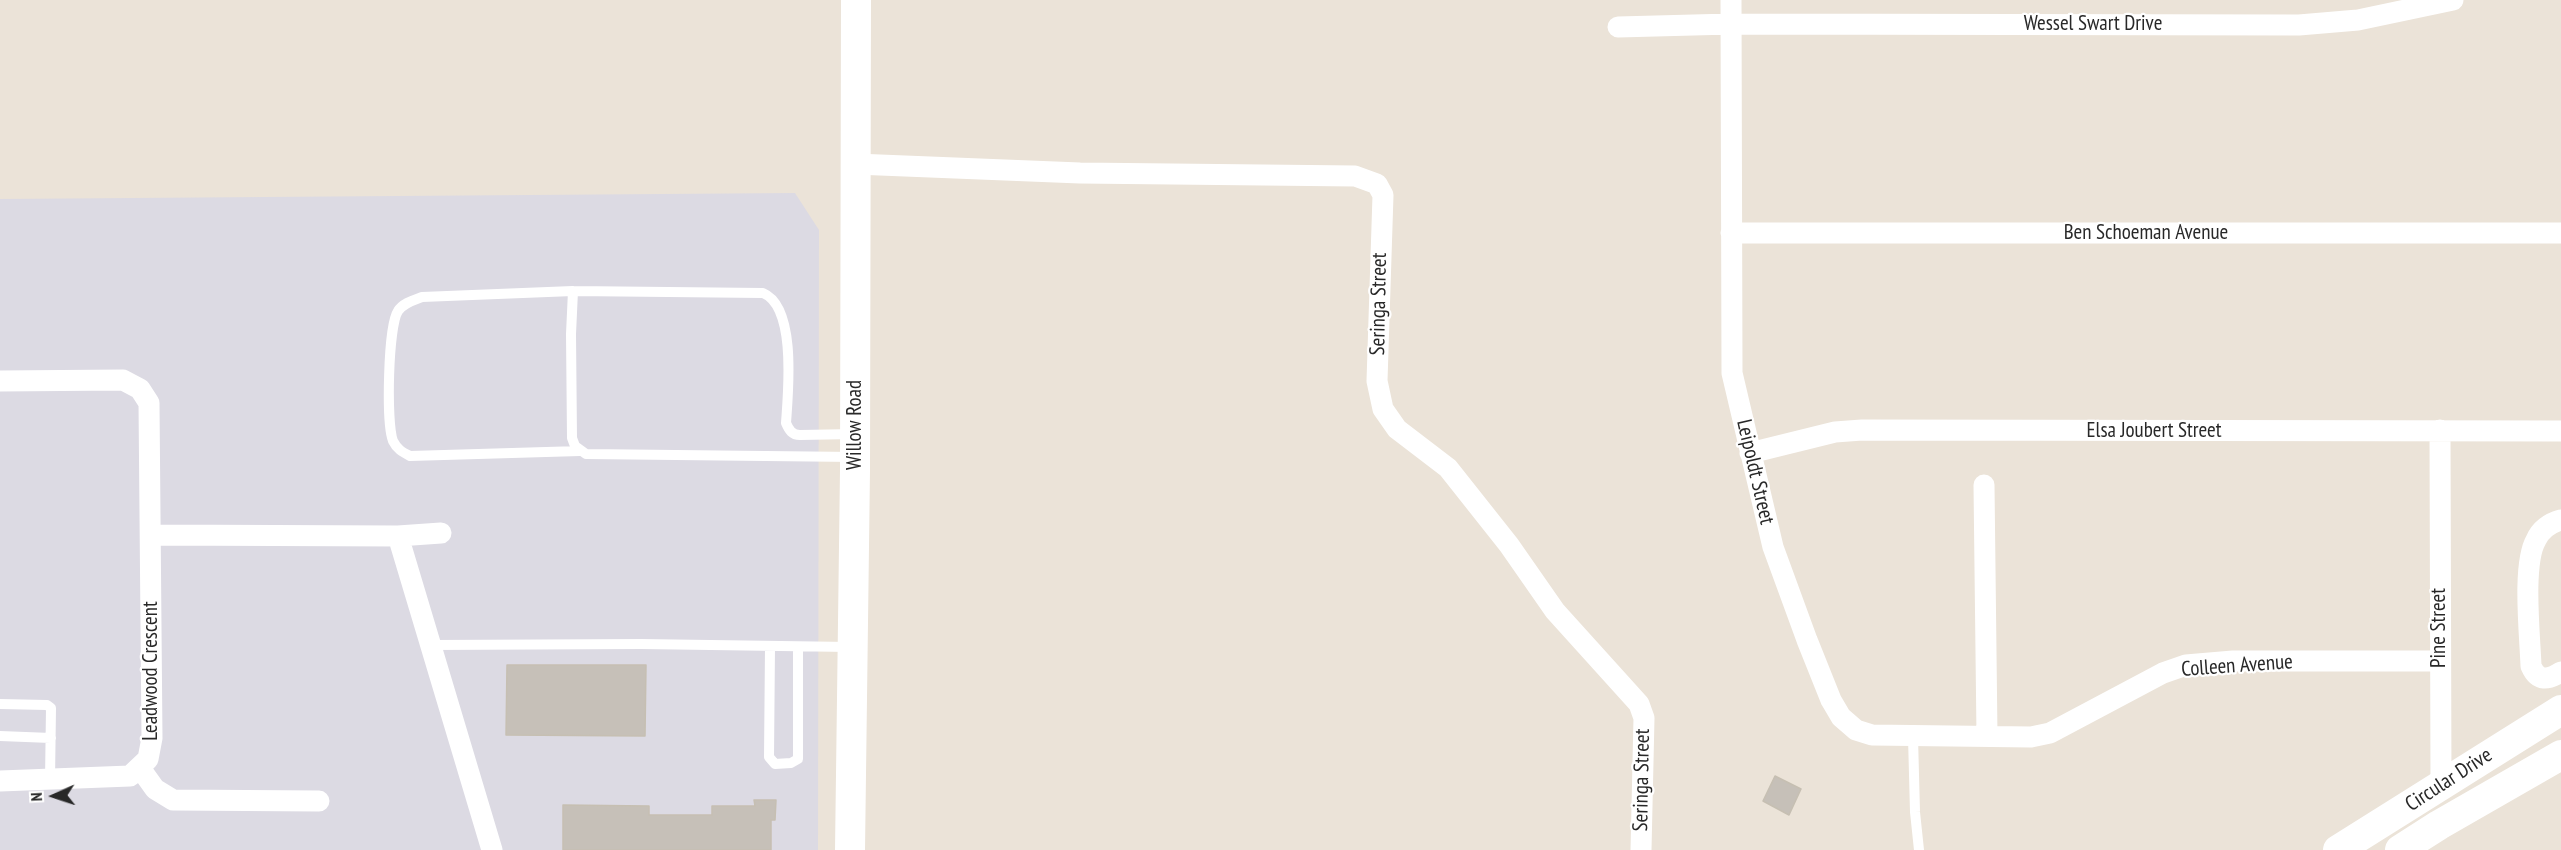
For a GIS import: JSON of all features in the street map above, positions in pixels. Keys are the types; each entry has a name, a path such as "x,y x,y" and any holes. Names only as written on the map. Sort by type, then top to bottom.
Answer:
{"street":[{"name":"Willow Road","path":"850,850 855,445 856,0"},
{"name":"Leipoldt Street","path":"1731,0 1731,359 1750,453 1778,562 1834,705 1841,717 1856,730 1872,735 2024,737 2050,733"},
{"name":"Wessel Swart Drive","path":"1618,27 1731,24 2308,25 2358,20 2453,0"},
{"name":"Seringa Street","path":"855,165 1080,173 1355,176 1377,184 1383,195 1377,381 1383,410 1397,429 1410,441 1448,468 1509,545 1555,611 1639,704 1644,718 1641,850"},
{"name":"Ben Schoeman Avenue","path":"1731,233 2561,233"},
{"name":"Leadwood Crescent","path":"0,381 123,380 140,389 149,403 152,738 150,753 140,768 130,776 0,781"},
{"name":"Elsa Joubert Street","path":"1750,453 1835,432 1862,430 2561,431"},
{"name":"Pine Street","path":"2440,430 2439,661 2440,787 2443,837"},
{"path":"1984,484 1987,736"},
{"path":"2561,520 2547,526 2535,540 2529,560 2530,666 2540,679 2550,678 2561,672"},
{"path":"151,535 398,536 441,533"},
{"path":"398,536 492,850"},
{"name":"Colleen Avenue","path":"2050,733 2163,673 2186,666 2233,661 2439,661"},
{"name":"Circular Drive","path":"2338,850 2561,710"},
{"name":"Circular Drive","path":"2400,850 2443,837 2561,755"},
{"path":"140,768 155,789 173,800 319,801"}],"lane":[{"path":"573,291 572,438 580,451"},
{"path":"573,291 756,292 769,296 775,302 783,323 790,371 786,423 788,428 792,433 855,445 586,454 580,451 410,456 400,452 393,441 389,412 392,332 397,313 401,307 422,297 573,291"},
{"path":"431,645 641,644 853,647"},
{"path":"770,647 769,757 775,764 791,763 798,759 798,647"},
{"path":"0,704 47,705 52,712 50,780"},
{"path":"0,736 51,738"},
{"path":"1913,737 1915,812 1919,850"}],"shaded area":[{"path":"795,193 819,230 818,850 0,850 0,199"}],"building":[{"path":"507,665 646,665 645,736 506,735"},
{"path":"1775,776 1801,789 1789,815 1763,801"},
{"path":"754,800 776,800 775,820 771,820 771,850 563,850 563,805 649,806 649,815 712,815 712,806 755,806"}]}
